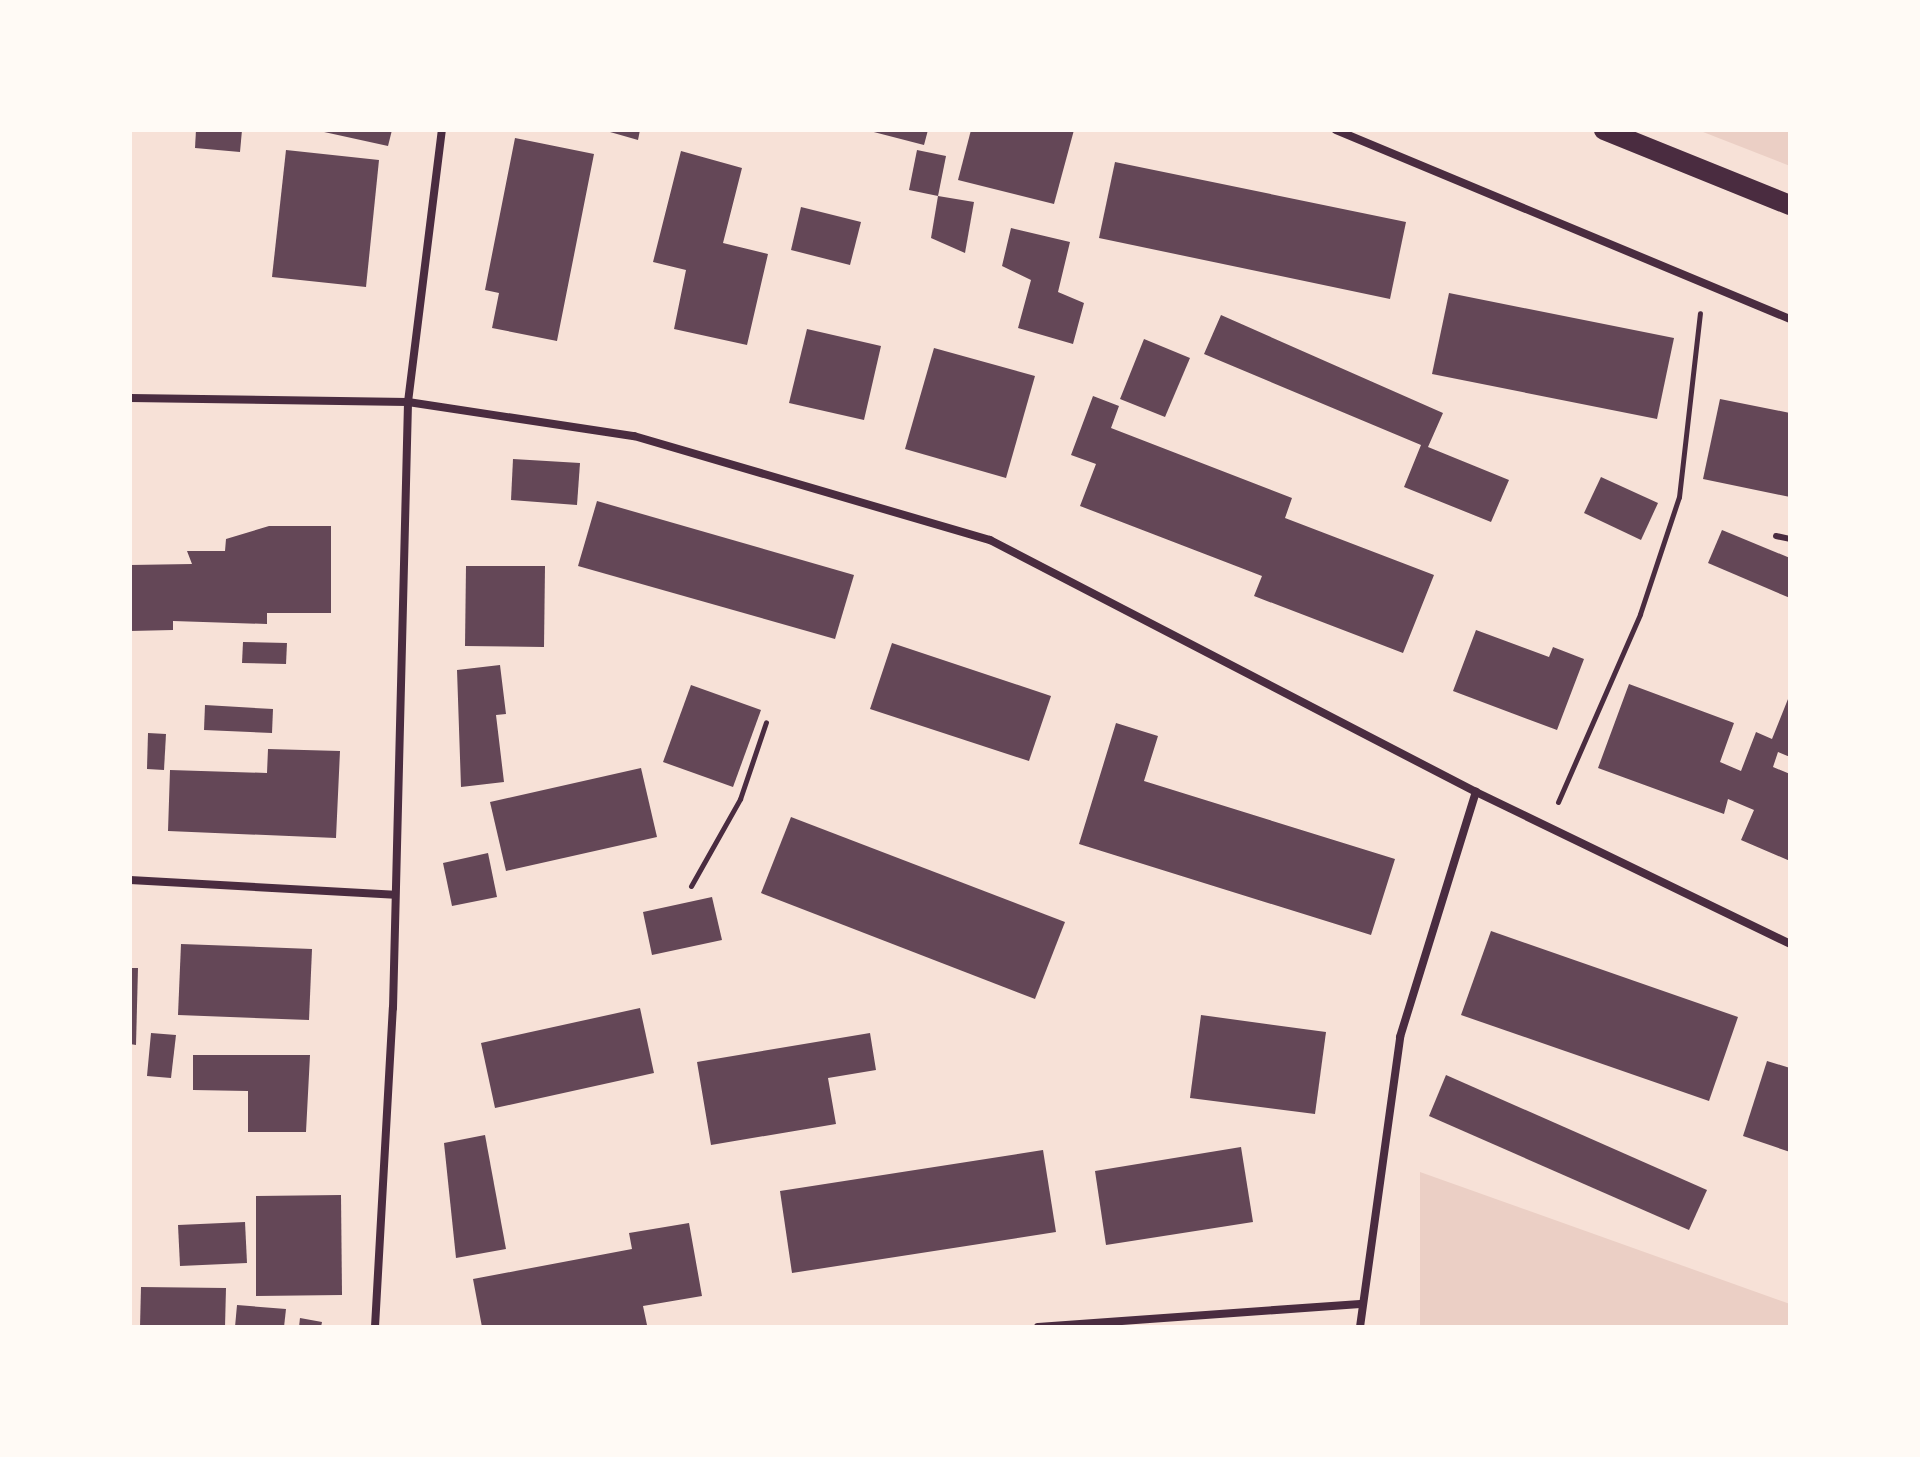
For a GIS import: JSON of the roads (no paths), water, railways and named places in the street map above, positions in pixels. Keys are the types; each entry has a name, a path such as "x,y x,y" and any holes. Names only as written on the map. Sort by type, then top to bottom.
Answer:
{"main road":[{"path":"1604,130 1790,205"}],"street":[{"path":"375,1327 395,895 408,402 442,130"},
{"path":"1336,130 1790,319"},
{"path":"130,398 408,402 634,436 990,540 1476,792 1790,944"},
{"path":"1360,1327 1360,1304 1400,1037 1476,792"},
{"path":"130,880 395,895"},
{"path":"1038,1327 1360,1304"}],"lane":[{"path":"1776,536 1790,539"}]}
